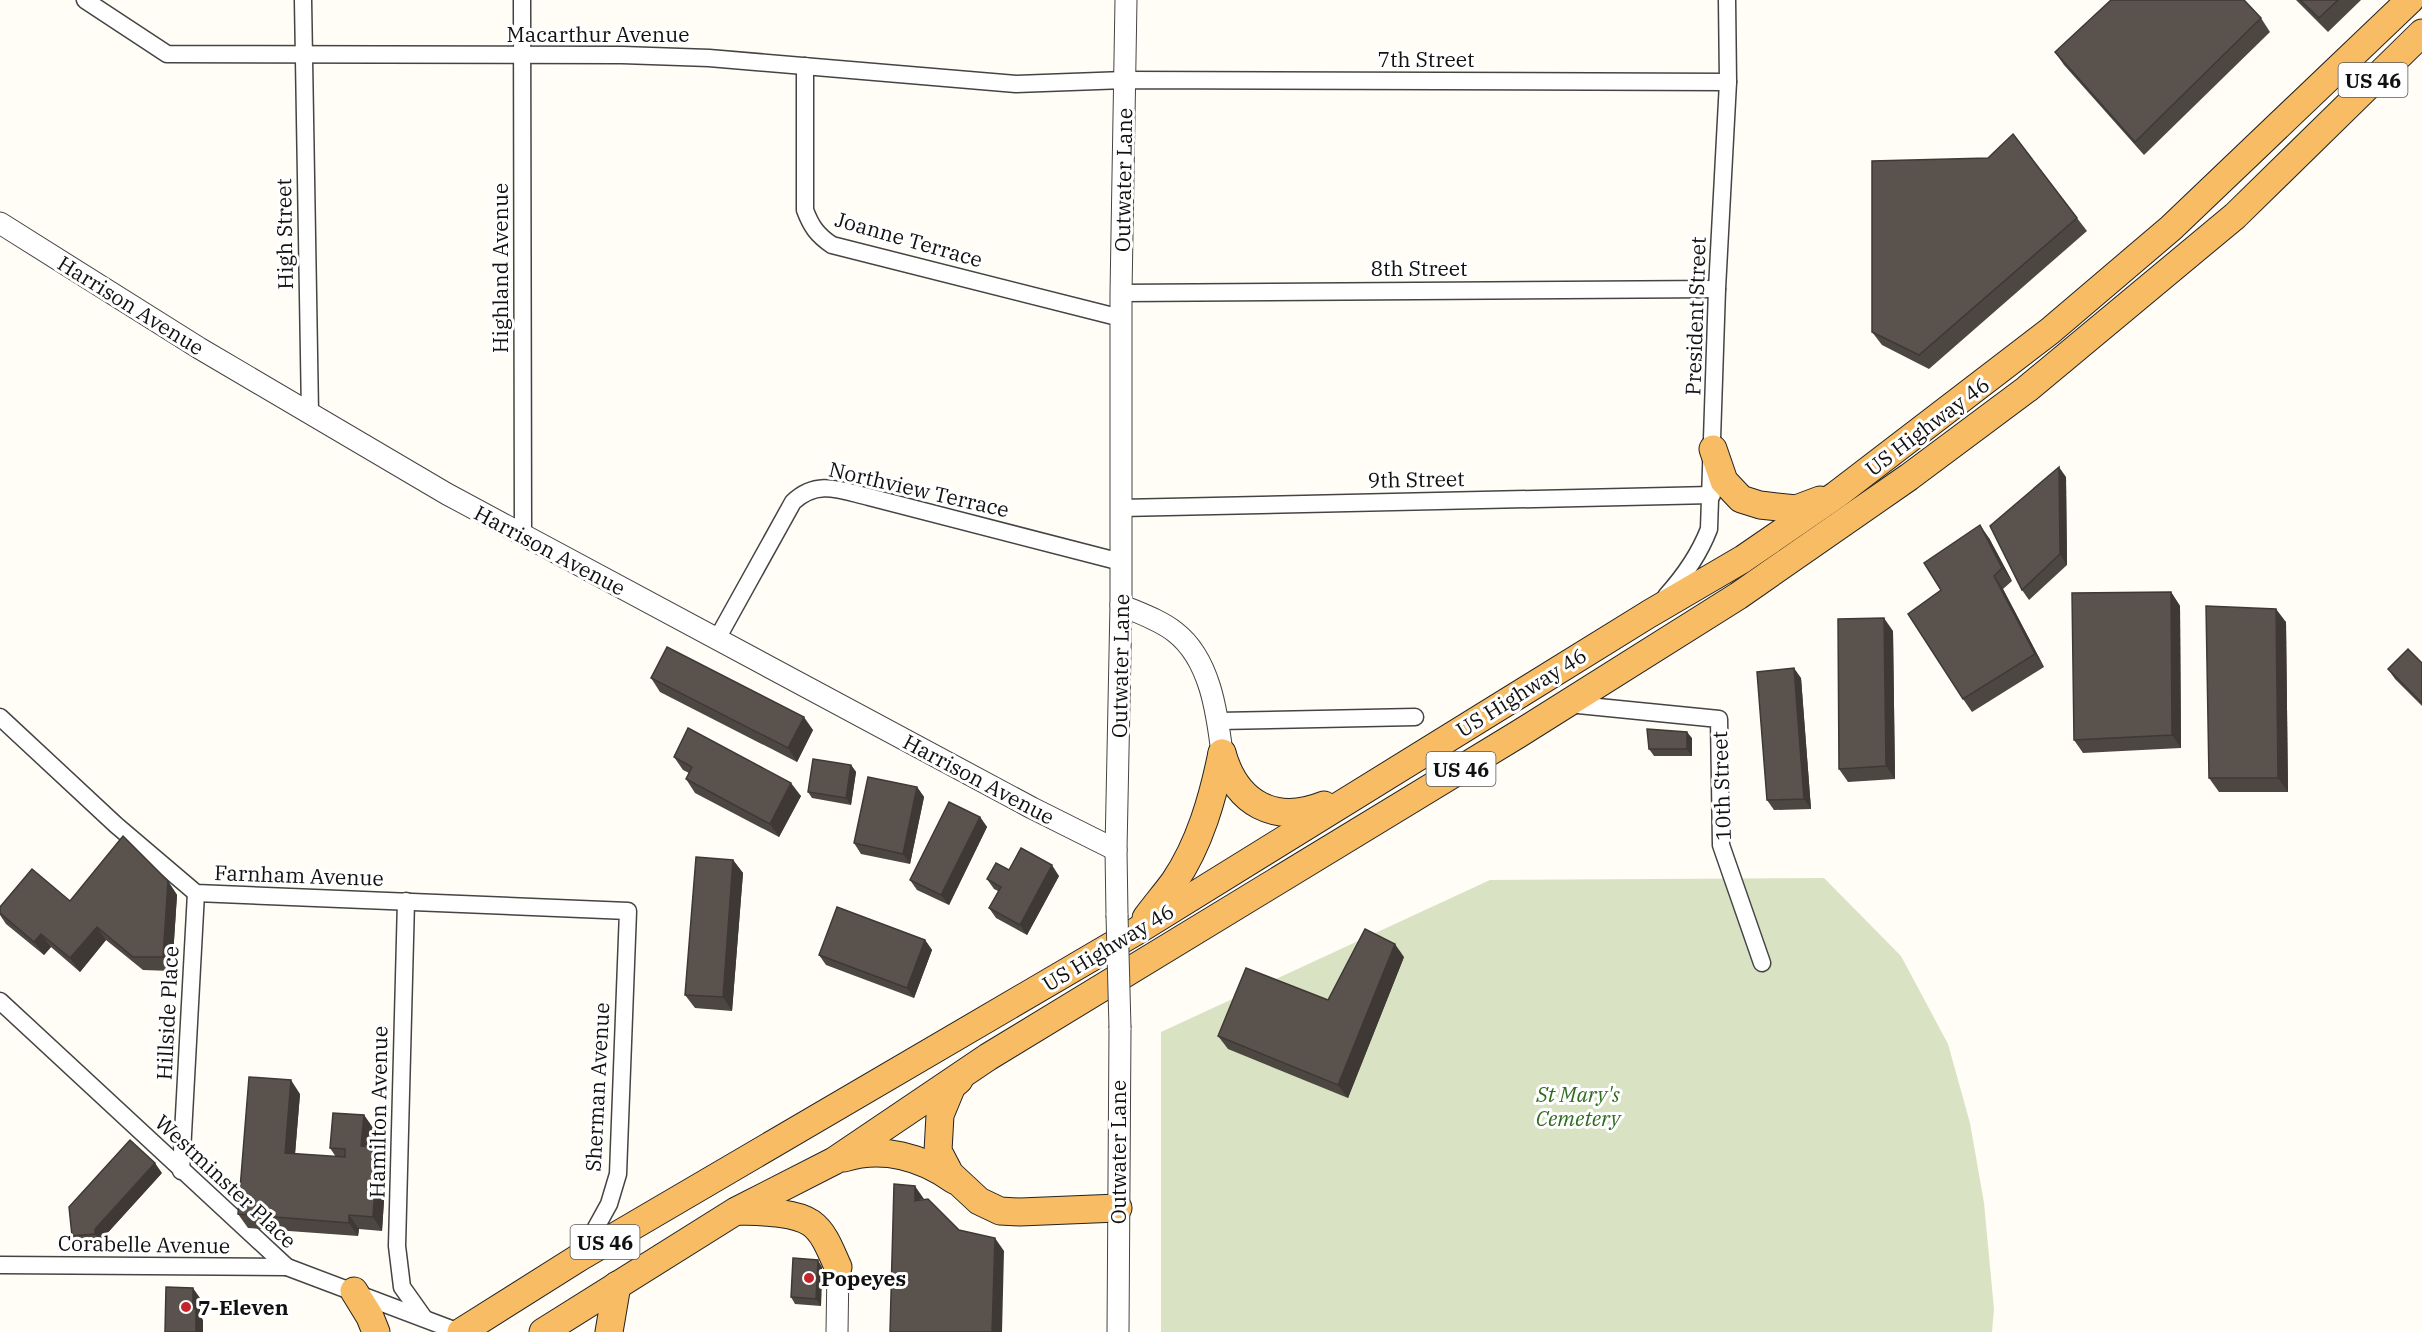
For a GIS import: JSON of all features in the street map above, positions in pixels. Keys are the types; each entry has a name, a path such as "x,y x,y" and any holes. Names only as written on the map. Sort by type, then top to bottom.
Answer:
{"highway":[{"name":"US Highway 46","path":"460,1332 1126,924 1364,789 1743,559 1836,495 2050,331 2171,228 2410,0"},
{"name":"US Highway 46","path":"543,1332 736,1211 834,1161 988,1057 1567,704 1738,596 1909,477 2027,389 2235,216 2422,33"},
{"path":"1713,449 1724,481 1741,499 1760,505 1796,509 1836,495"},
{"path":"1222,753 1228,773 1239,790 1252,802 1269,810 1287,814 1308,812 1364,789"},
{"path":"1126,924 1175,880 1195,843 1213,796 1222,753"},
{"path":"960,1185 944,1167 938,1151 940,1115 952,1086 988,1057"},
{"path":"834,1161 869,1153 905,1156 936,1168 979,1201 1000,1211 1118,1208"},
{"path":"736,1211 783,1214 811,1223 825,1238 838,1267"},
{"path":"609,1332 617,1285"},
{"path":"354,1291 370,1317 376,1332"}],"street":[{"name":"Macarthur Avenue","path":"85,0 167,54 622,55 709,58 1016,84 1125,80"},
{"name":"High Street","path":"303,0 310,413"},
{"name":"Highland Avenue","path":"522,0 523,535"},
{"name":"Outwater Lane","path":"1118,1332 1120,1028 1126,924 1116,850 1121,605 1121,293 1126,0"},
{"name":"President Street","path":"1649,614 1682,578 1701,551 1710,529 1717,289 1728,82 1727,0"},
{"name":"Joanne Terrace","path":"805,66 805,210 810,225 819,237 832,245 1121,318"},
{"name":"7th Street","path":"1125,80 1728,82"},
{"name":"Harrison Avenue","path":"0,223 199,348 447,494 1032,808 1116,850"},
{"name":"8th Street","path":"1121,293 1717,289"},
{"name":"Northview Terrace","path":"717,639 793,502 802,493 814,488 828,487 1121,562"},
{"name":"9th Street","path":"1121,508 1712,495"},
{"path":"1121,605 1176,632 1202,663 1218,720 1222,753"},
{"name":"10th Street","path":"1567,704 1719,719 1721,845 1762,963"},
{"name":"Farnham Avenue","path":"0,717 116,825 196,893 628,911"},
{"path":"1218,720 1415,717"},
{"name":"Hillside Place","path":"181,1171 196,893"},
{"name":"Hamilton Avenue","path":"406,901 397,1246 402,1287 424,1318"},
{"name":"Sherman Avenue","path":"580,1257 609,1204 618,1174 628,911"},
{"name":"Westminster Place","path":"0,1001 287,1268 460,1332"},
{"name":"Corabelle Avenue","path":"0,1265 287,1268"},
{"path":"837,1332 838,1267"}],"green space":[{"name":"St Mary's Cemetery","path":"1824,878 1901,956 1948,1044 1970,1123 1984,1203 1994,1309 1992,1332 1161,1332 1161,1032 1490,880"}],"building":[{"path":"2111,0 2244,0 2261,18 2135,142 2055,52"},
{"path":"2300,0 2338,0 2319,18"},
{"path":"2013,134 2077,218 1919,355 1872,332 1872,161 1988,158"},
{"path":"2059,467 2060,554 2022,590 1990,526"},
{"path":"1980,525 2002,568 1994,576 2035,654 1963,699 1908,614 1941,590 1924,563"},
{"path":"2171,592 2172,735 2074,740 2072,593"},
{"path":"2206,606 2276,609 2278,778 2209,778"},
{"path":"1884,618 1886,766 1839,769 1838,619"},
{"path":"667,647 804,717 788,748 651,678"},
{"path":"2408,649 2422,663 2422,703 2388,669"},
{"path":"1794,668 1804,799 1767,800 1757,672"},
{"path":"688,728 791,783 770,824 686,779 692,767 674,757"},
{"path":"1647,729 1687,732 1687,749 1649,749"},
{"path":"813,759 851,765 846,798 808,792"},
{"path":"868,777 917,787 903,854 854,843"},
{"path":"949,802 980,817 941,895 910,880"},
{"path":"123,836 168,881 163,957 133,957 97,927 70,958 41,934 34,942 0,913 0,907 32,869 70,901"},
{"path":"1021,848 1052,865 1020,925 989,908 1001,887 987,879 996,863 1009,870"},
{"path":"696,857 733,860 723,997 685,995"},
{"path":"837,907 925,940 907,988 819,955"},
{"path":"1365,929 1395,944 1338,1085 1218,1036 1246,968 1328,1000"},
{"path":"249,1077 291,1080 285,1153 345,1157 345,1149 330,1148 333,1113 364,1115 361,1146 375,1147 373,1217 349,1215 349,1223 238,1214"},
{"path":"130,1140 155,1163 95,1229 95,1234 72,1236 69,1207"},
{"path":"894,1184 915,1186 915,1201 928,1199 959,1230 995,1238 992,1332 890,1332"},
{"name":"Popeyes","path":"793,1258 818,1260 816,1299 791,1297"},
{"path":"166,1287 193,1288 196,1332 165,1332"}],"place":[{"name":"Popeyes","path":"809,1278"},
{"name":"7-Eleven","path":"186,1307"}]}
